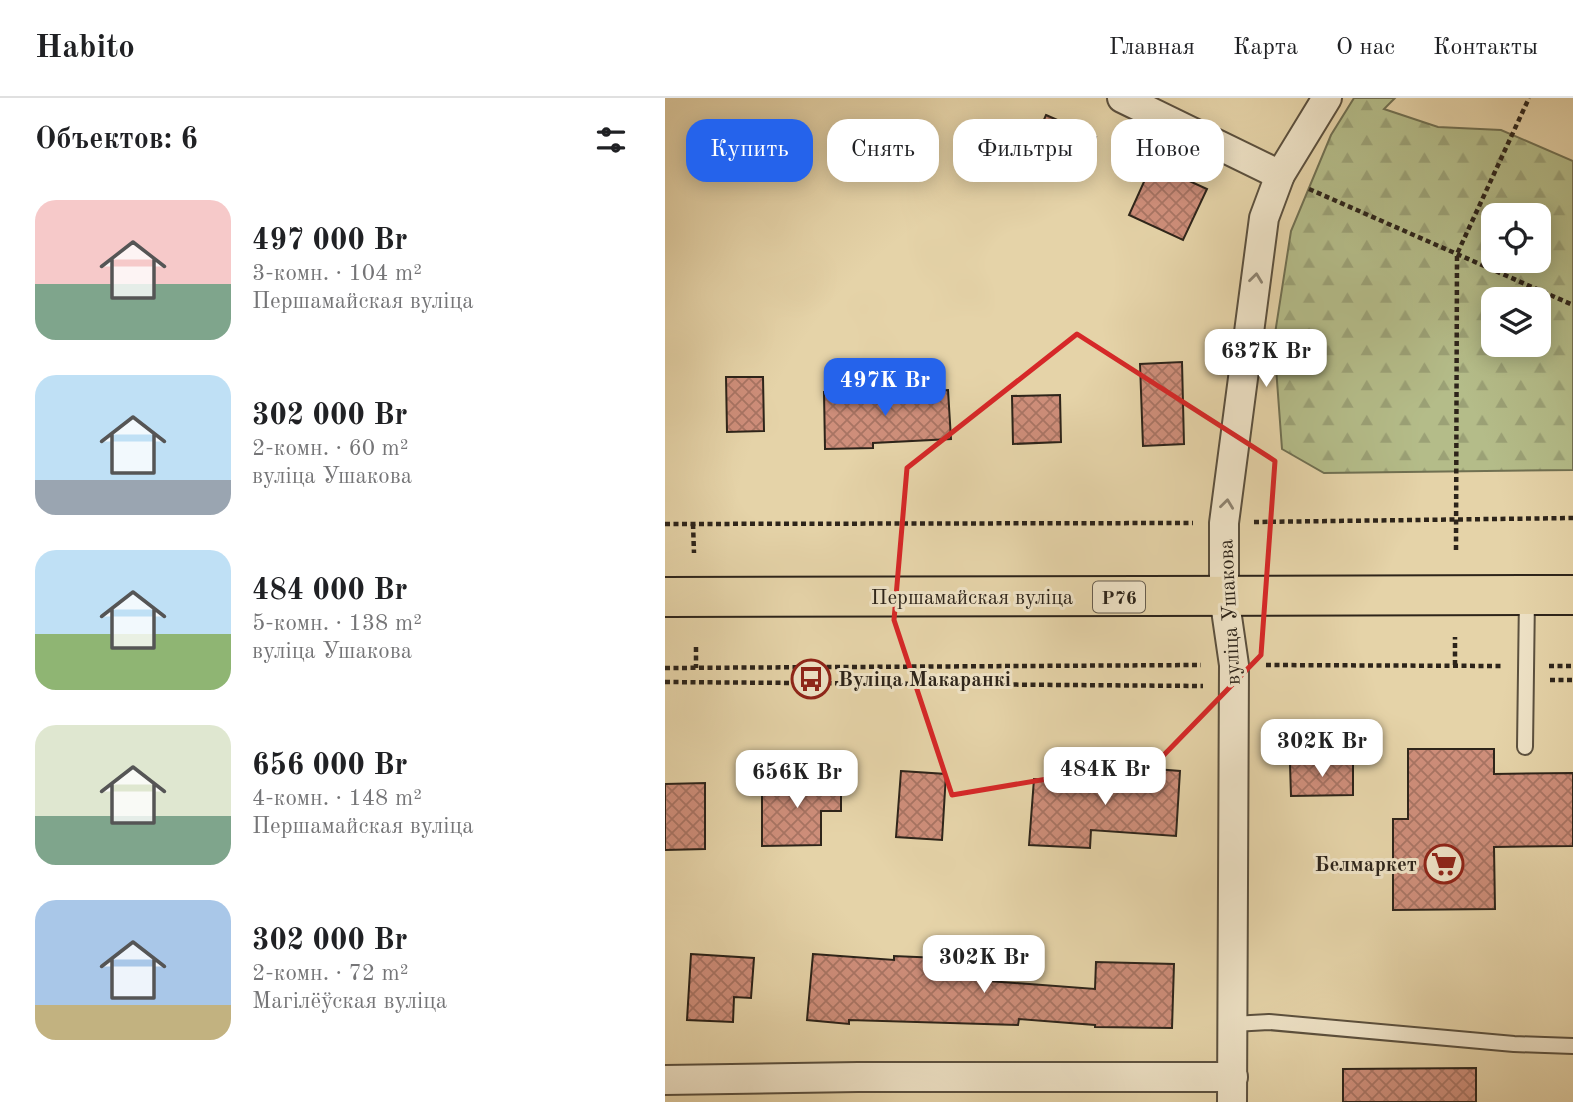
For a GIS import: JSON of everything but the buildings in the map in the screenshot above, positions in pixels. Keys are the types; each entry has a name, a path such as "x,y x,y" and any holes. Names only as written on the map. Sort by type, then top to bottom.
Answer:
{"main road":[{"name":"Першамайская вуліца","path":"665,597 1573,595"}],"street":[{"path":"1122,98 1280,176"},
{"name":"вуліца Ушакова","path":"1233,1090 1234,676 1224,596 1224,523 1264,218 1280,176 1327,98"},
{"path":"665,1080 858,1077 1233,1090"}],"lane":[{"path":"1525,747 1527,595"},
{"path":"1233,1024 1269,1022 1514,1044 1573,1046"}],"path":[{"path":"1455,550 1457,254 1529,98"},
{"path":"1280,176 1573,305"},
{"path":"665,524 1573,519"},
{"path":"693,524 694,553"},
{"path":"1455,637 1455,665"},
{"path":"696,647 696,668"},
{"path":"665,682 1234,676 1455,665 1573,666"},
{"path":"665,668 1234,676"}],"highlighted area":[{"path":"1077,334 1275,461 1261,655 1159,760 952,795 894,620 907,468"}],"green space":[{"path":"1354,98 1395,98 1384,109 1438,127 1501,130 1573,161 1573,470 1324,473 1282,449 1274,340 1291,231 1331,135"}],"place":[{"name":"Вуліца Макаранкі","path":"811,679"},
{"name":"Белмаркет","path":"1444,864"}]}
